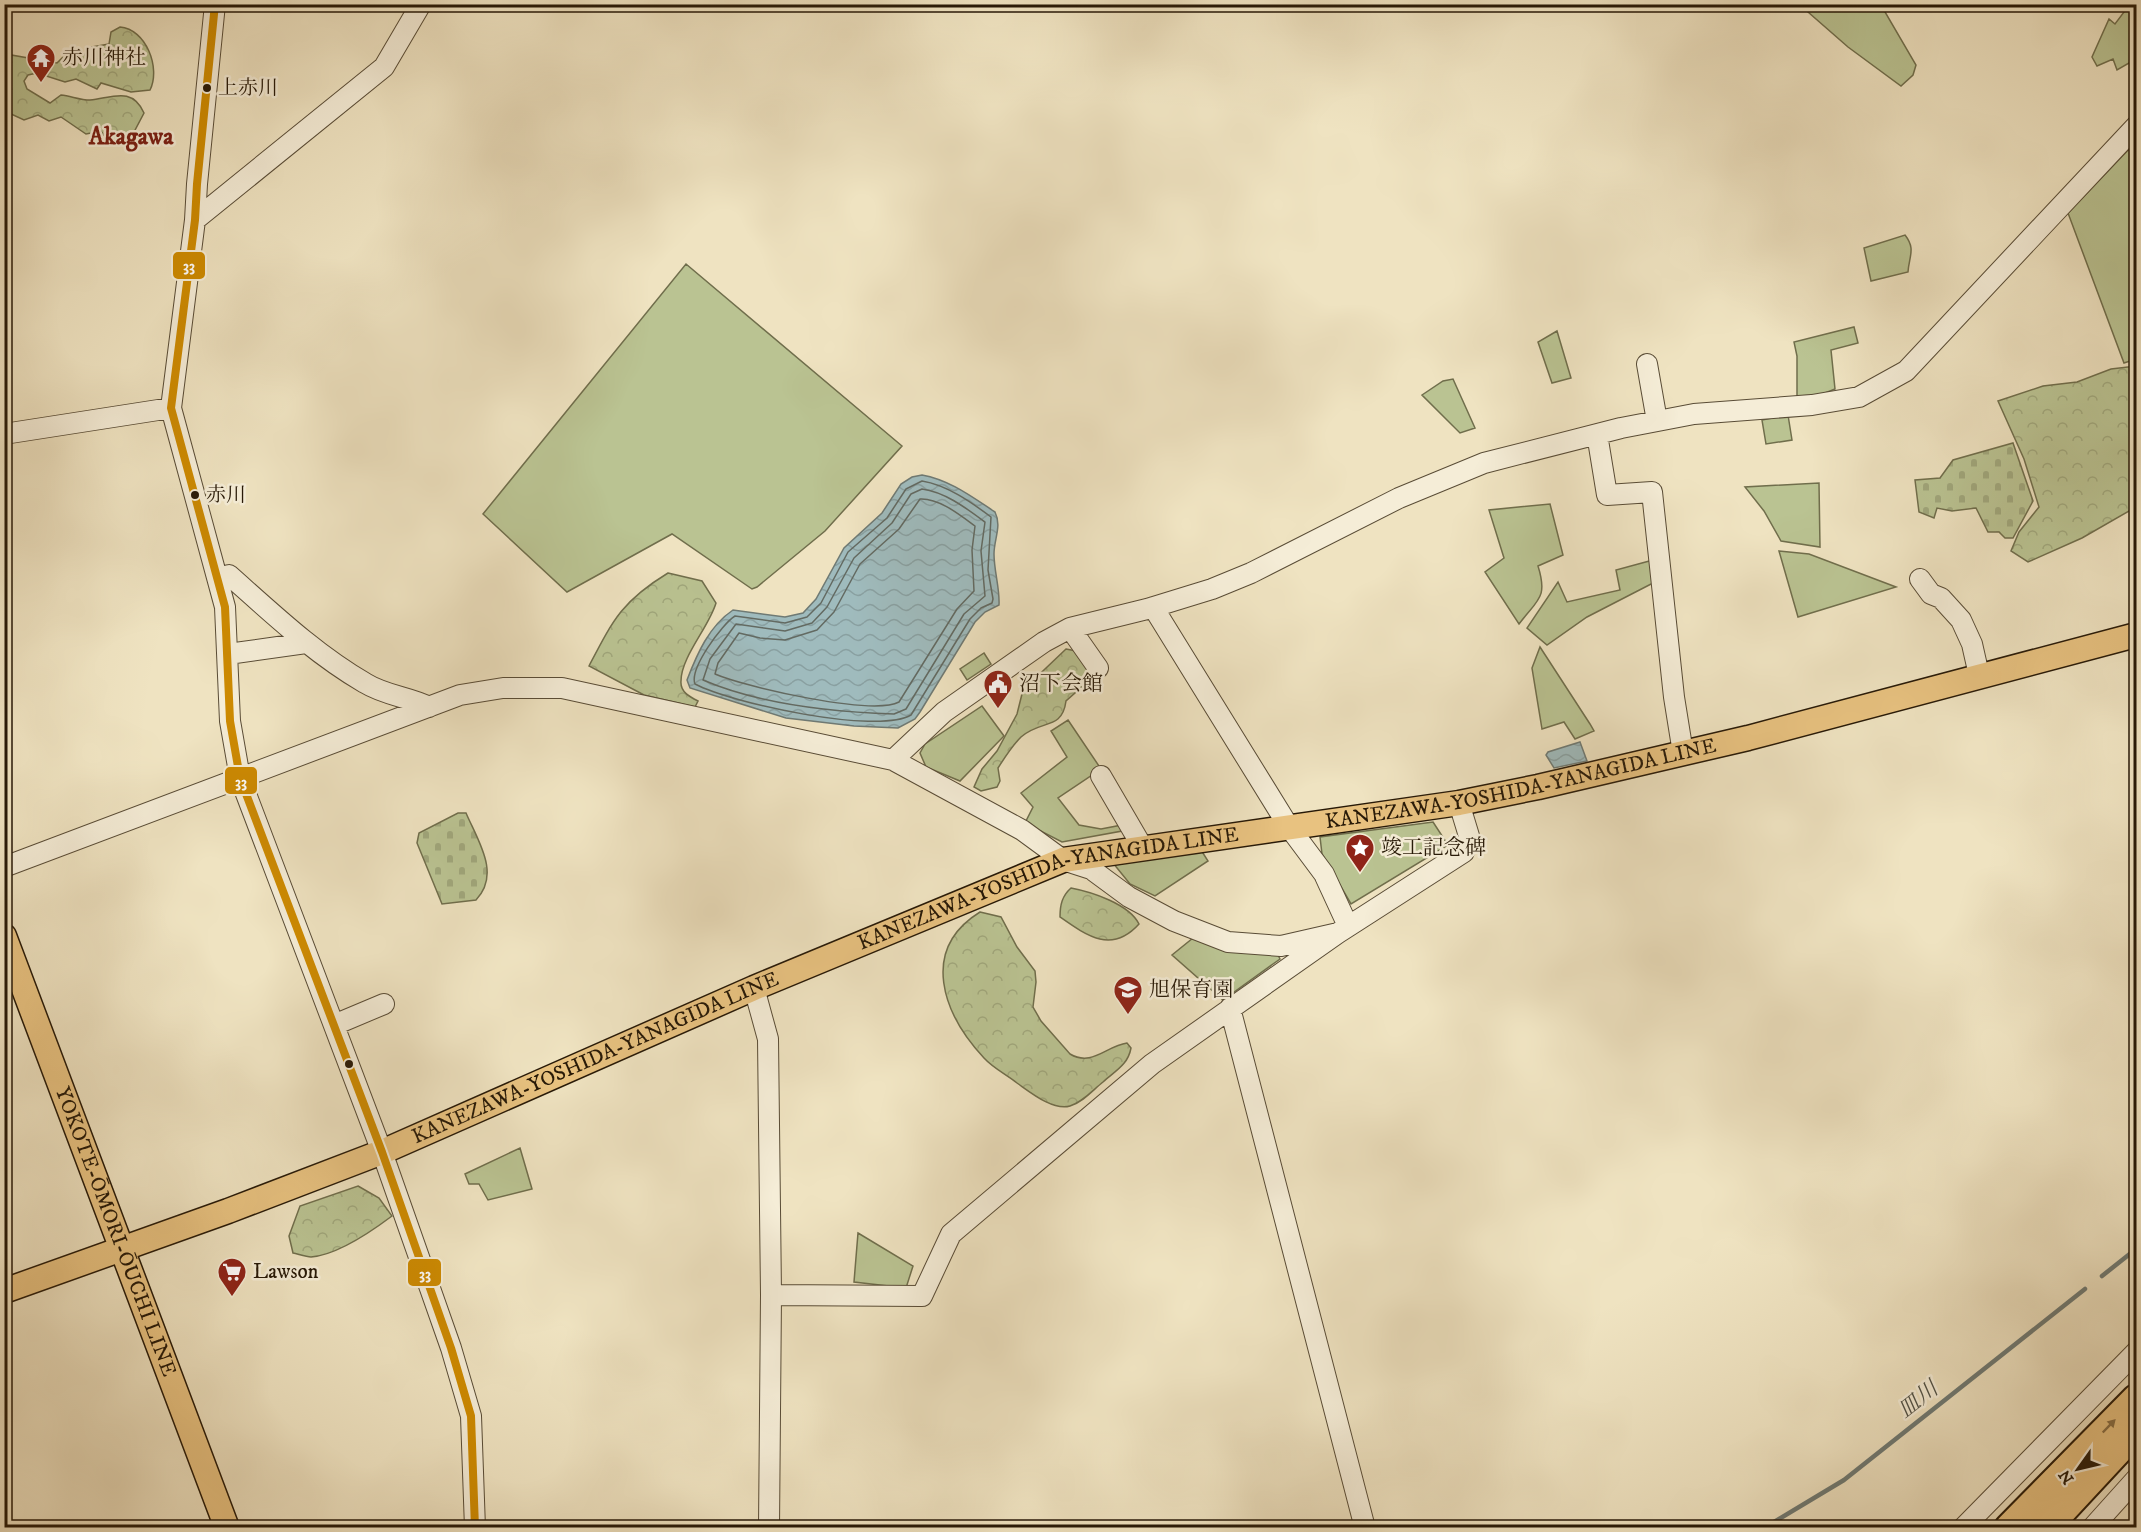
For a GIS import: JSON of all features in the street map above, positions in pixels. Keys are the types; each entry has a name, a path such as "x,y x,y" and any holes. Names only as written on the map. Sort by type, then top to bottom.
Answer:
{"highway":[{"path":"2009,1527 2136,1399"},
{"path":"2046,1527 2136,1431"}],"main road":[{"name":"KANEZAWA-YOSHIDA-YANAGIDA LINE","path":"4,1291 228,1211 382,1152 754,988 1064,860 1460,803 1683,753 2136,635"},
{"name":"YOKOTE-ŌMORI-ŌUCHI LINE","path":"4,936 227,1527"}],"street":[{"path":"215,4 196,184 195,220 171,408 219,578 225,607 230,721 240,778 382,1152 451,1348 471,1416 475,1527"},
{"path":"195,220 384,67 421,4"},
{"path":"893,760 944,712 1044,642 1070,628 1212,589 1251,573 1370,511 1484,464 1597,434 1694,414 1812,405 1859,397 1906,371 2136,126"},
{"path":"1647,364 1657,421"},
{"path":"4,434 171,408"},
{"path":"1597,434 1607,495 1652,492 1674,697 1683,753"},
{"path":"219,578 230,575 306,643 367,685 401,699 419,702 429,707"},
{"path":"1920,579 1931,594 1941,598 1961,620 1972,644 1979,675"},
{"path":"1153,607 1289,827 1324,874 1343,930"},
{"path":"1070,628 1098,668"},
{"path":"228,654 306,643"},
{"path":"4,867 320,750 460,695 502,688 562,688 893,760 1022,830 1064,860 1091,869 1129,897 1174,921 1228,942 1281,946 1343,930"},
{"path":"1101,776 1143,848"},
{"path":"771,1295 922,1296 951,1234 1152,1064 1343,930 1464,852 1469,836 1460,803"},
{"path":"754,988 768,1039 771,1295 769,1527"},
{"path":"334,1025 384,1004"},
{"path":"1230,1008 1365,1527"},
{"path":"1963,1527 2136,1352"},
{"path":"2092,1527 2136,1479"}],"green space":[{"path":"2130,4 2136,5 2136,34 2132,36 2136,47 2136,59 2117,70 2113,59 2097,66 2092,57 2109,19 2115,24"},
{"path":"1800,5 1881,5 1916,65 1913,75 1901,86 1848,47"},
{"path":"120,27 129,29 137,35 149,51 154,71 150,90 131,92 101,83 97,89 76,79 65,82 37,73 28,75 24,81 27,89 50,103 61,95 86,100 114,96 127,96 134,99 144,113 134,132 117,145 110,144 101,131 86,134 61,117 49,121 38,115 24,120 11,114 4,94 10,85 11,55 57,63 68,52 84,55 92,47 109,44 111,32"},
{"path":"2129,149 2136,156 2136,194 2130,203 2136,211 2136,359 2124,363 2068,213"},
{"path":"1905,235 1911,249 1908,272 1871,281 1864,248"},
{"path":"686,264 902,446 825,531 757,587 752,589 672,534 567,592 483,514"},
{"path":"1854,327 1858,343 1831,350 1835,389 1820,395 1797,396 1797,356 1794,342"},
{"path":"1557,331 1571,378 1552,383 1538,342"},
{"path":"2136,366 2136,507 2082,538 2028,562 2011,551 2019,532 2039,507 2024,459 1998,401 2043,386 2077,382 2111,369"},
{"path":"1453,379 1475,428 1460,433 1422,395 1443,381"},
{"path":"1788,415 1792,440 1766,444 1762,420"},
{"path":"2013,443 2033,501 2013,538 2005,538 1999,532 1988,532 1976,508 1952,511 1937,508 1934,518 1919,512 1915,480 1940,478 1953,460"},
{"path":"1819,483 1820,547 1781,541 1764,511 1745,487"},
{"path":"1550,504 1563,555 1538,566 1541,592 1536,603 1519,624 1485,572 1504,558 1489,510"},
{"path":"1779,551 1809,554 1896,587 1798,617"},
{"path":"1653,560 1655,582 1587,617 1547,645 1527,628 1558,582 1567,602 1620,590 1616,570"},
{"path":"668,573 702,581 716,603 682,672 682,688 698,701 695,707 644,695 589,666 620,613 652,583"},
{"path":"1540,647 1594,731 1575,739 1564,722 1542,729 1532,668"},
{"path":"1066,649 1076,651 1091,669 1092,678 1066,701 1060,717 1050,724 1036,728 1018,740 998,768 1000,781 997,787 981,791 974,787 982,769 997,751 1017,714 1023,690"},
{"path":"984,653 991,664 967,680 960,669"},
{"path":"982,706 1004,736 960,781 926,767 920,753 925,744"},
{"path":"1068,720 1101,769 1058,798 1079,825 1101,829 1122,825 1122,831 1062,842 1025,823 1033,807 1021,793 1067,757 1051,731"},
{"path":"458,813 466,813 481,846 487,868 487,879 476,900 442,904 417,843 419,833"},
{"path":"1433,822 1448,845 1351,904 1322,854 1320,837"},
{"path":"1201,850 1208,861 1155,896 1130,884 1113,863"},
{"path":"1071,888 1089,892 1119,905 1127,910 1139,924 1129,933 1109,940 1100,939 1080,930 1060,917 1062,901"},
{"path":"980,912 1001,917 1017,947 1035,971 1033,1007 1041,1021 1070,1054 1085,1058 1127,1043 1131,1048 1127,1059 1120,1067 1079,1102 1070,1106 1056,1106 1028,1091 988,1062 958,1022 944,983 944,963 949,945 961,927"},
{"path":"1193,938 1278,955 1280,959 1223,1000 1172,955"},
{"path":"520,1148 532,1189 488,1200 479,1184 469,1184 465,1174"},
{"path":"358,1186 379,1198 392,1216 364,1235 332,1252 311,1257 293,1253 289,1236 300,1206"},
{"path":"858,1233 913,1266 906,1288 854,1282"}],"water":[{"path":"922,475 951,485 995,512 998,527 994,560 999,605 985,612 975,622 915,719 898,728 854,726 786,718 690,688 687,680 700,651 717,624 733,610 785,617 803,613 816,599 844,548 882,513 901,484 912,477"},
{"path":"1580,742 1587,761 1554,768 1546,755 1548,752"}],"waterway":[{"name":"皿川","path":"2102,1276 2136,1249"},
{"name":"皿川","path":"1764,1528 1844,1480 2085,1289"}],"transit line":[{"name":"33","path":"215,4 195,220 171,408 225,607 230,721 240,778 382,1152 451,1348 471,1416 475,1528"}],"place":[{"name":"赤川神社","path":"41,84"},
{"name":"上赤川","path":"207,88"},
{"name":"赤川","path":"195,495"},
{"name":"沼下会館","path":"998,710"},
{"name":"竣工記念碑","path":"1360,874"},
{"name":"旭保育園","path":"1128,1016"},
{"name":"Lawson","path":"232,1298"}],"district":[{"name":"Akagawa","path":"131,137"}]}
